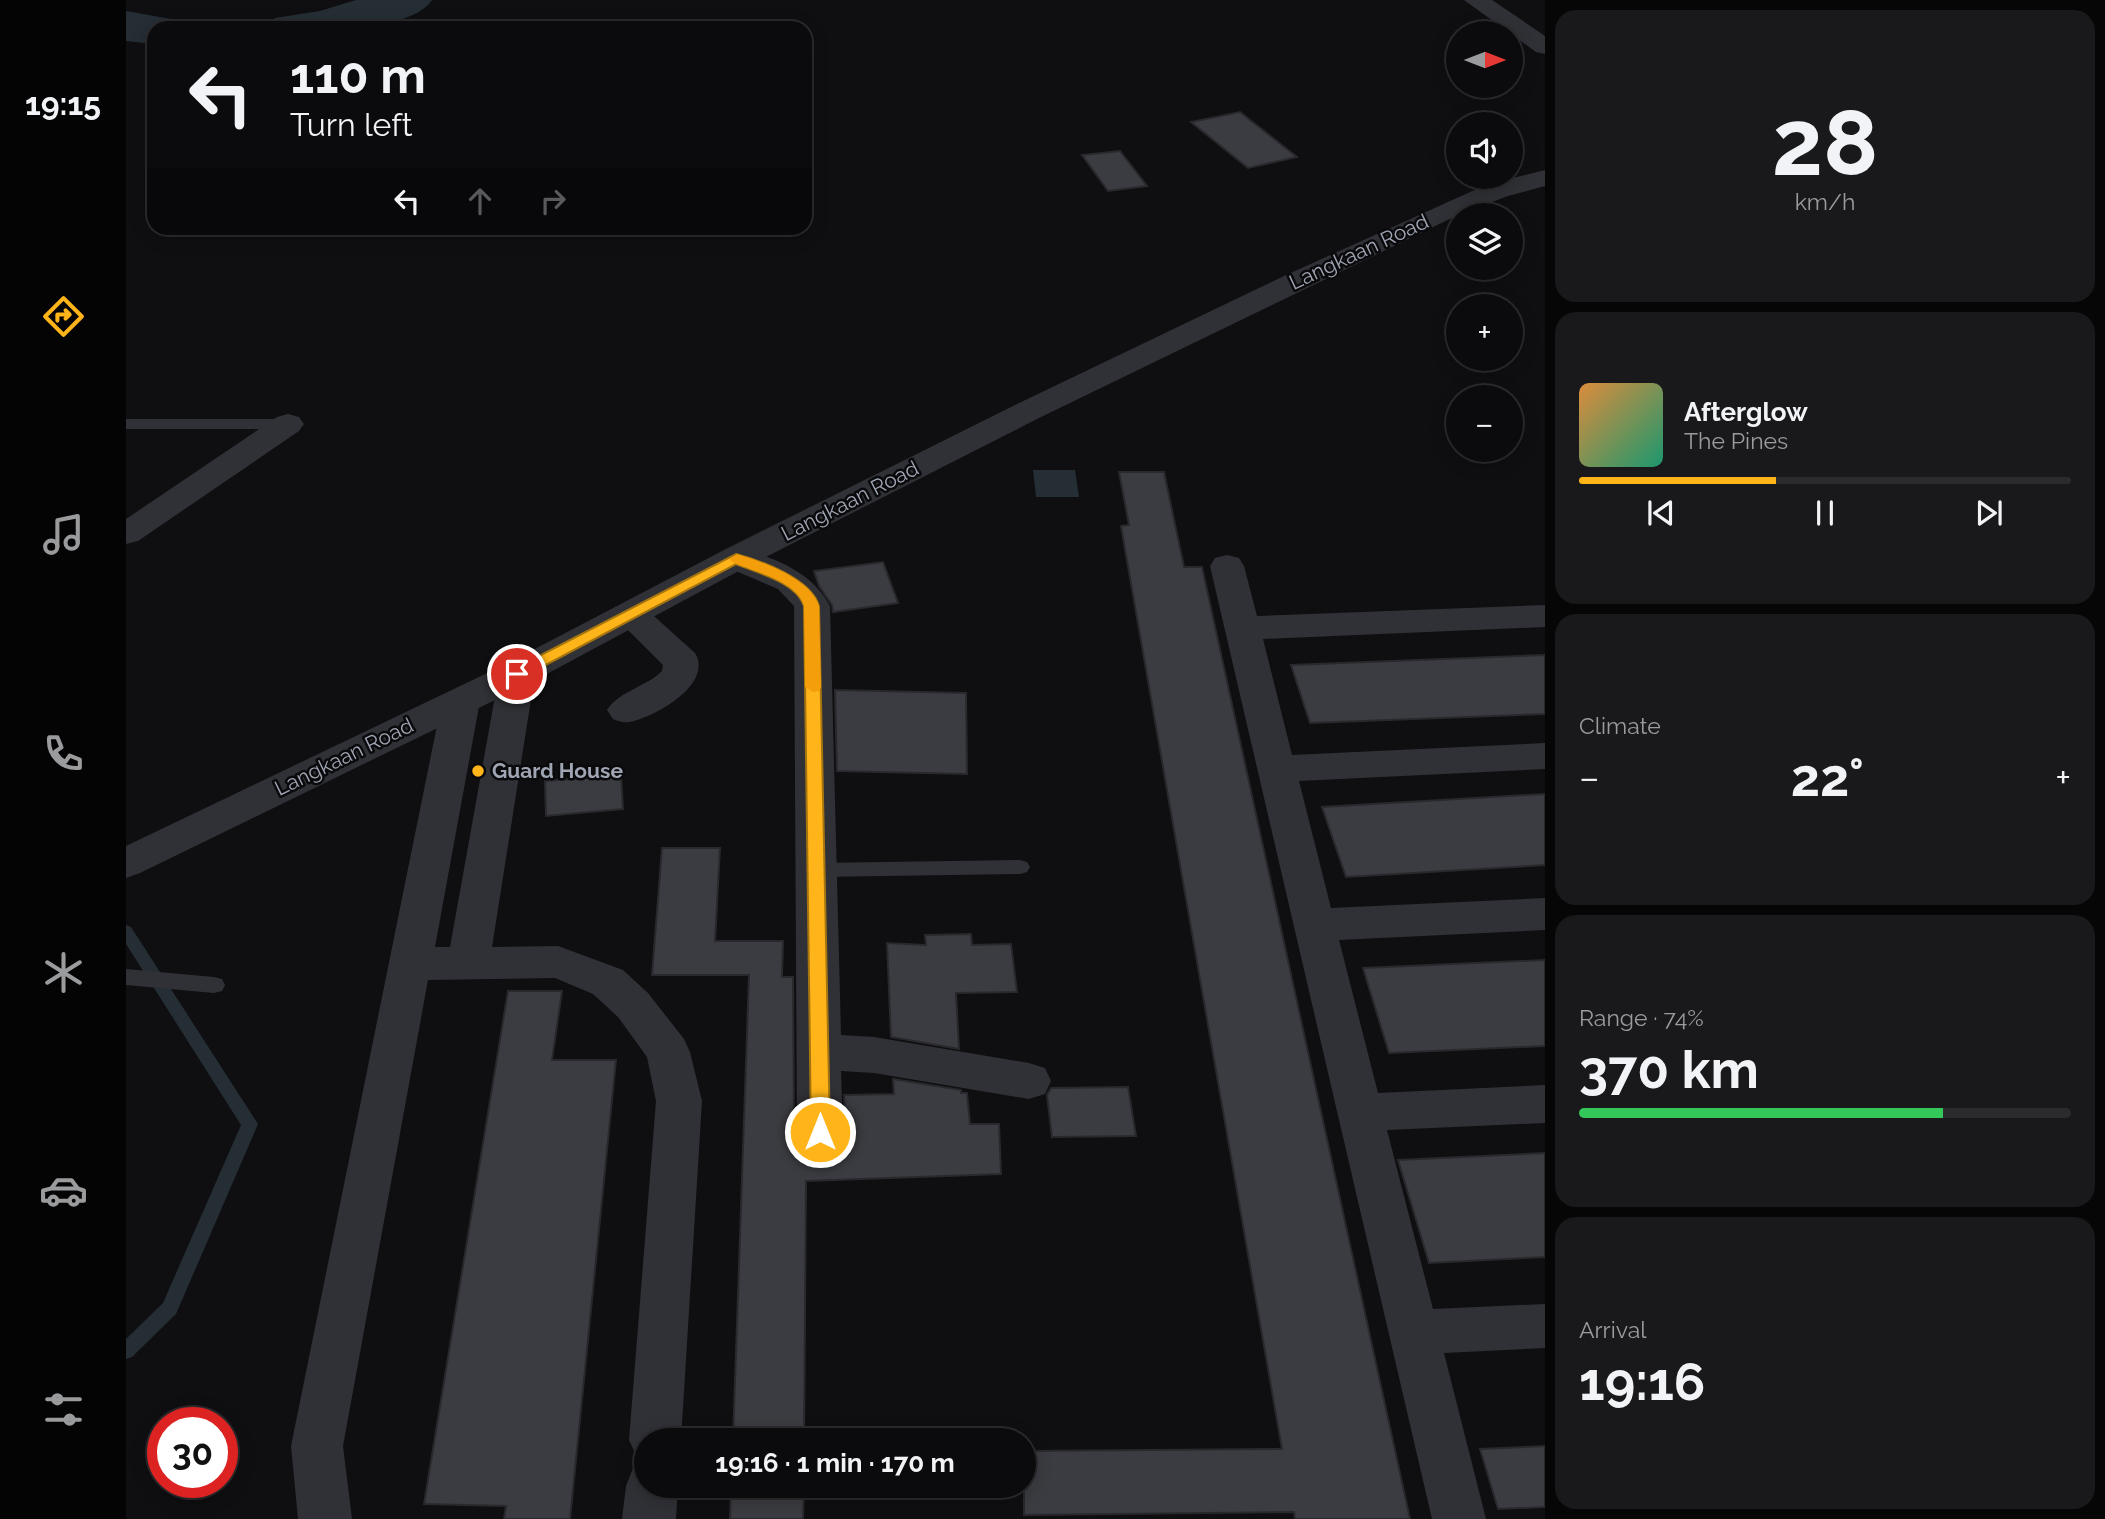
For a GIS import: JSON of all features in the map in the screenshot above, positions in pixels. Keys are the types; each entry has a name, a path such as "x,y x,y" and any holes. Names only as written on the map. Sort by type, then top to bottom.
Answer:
{"street":[{"path":"1476,0 1545,47"},
{"name":"Langkaan Road","path":"126,863 517,674 736,558 1028,411 1294,282 1498,190 1545,178"},
{"path":"126,534 288,424"},
{"path":"736,558 798,585 808,595 812,606 820,1132"},
{"path":"1227,566 1459,1519"},
{"path":"626,710 678,681 683,671 682,662 631,615"},
{"path":"1242,628 1545,616"},
{"path":"468,964 517,674"},
{"path":"325,1519 317,1446 461,701"},
{"path":"1277,769 1545,756"},
{"path":"440,802 496,802"},
{"path":"1315,925 1545,914"},
{"path":"409,964 558,962 608,982 633,1005 668,1052 679,1101 656,1428"},
{"path":"820,1052 874,1055 1029,1081"},
{"path":"1360,1113 1545,1104"},
{"path":"1413,1332 1545,1326"},
{"path":"649,1519 651,1498"}],"lane":[{"path":"126,424 288,424"},
{"path":"817,870 1020,867"},
{"path":"126,977 214,985"}],"shaded area":[{"path":"1033,470 1075,470 1079,497 1036,497"}],"building":[{"path":"1240,112 1297,157 1248,168 1191,122"},
{"path":"1120,151 1147,186 1108,191 1082,155"},
{"path":"1119,472 1164,472 1184,567 1202,567 1410,1519 1295,1519 1294,1512 1024,1515 1024,1498 1036,1498 1036,1451 1282,1449 1121,526 1129,525"},
{"path":"883,562 898,603 833,612 814,571"},
{"path":"1545,655 1545,714 1310,723 1291,665"},
{"path":"835,690 966,693 967,774 837,771"},
{"path":"621,775 623,809 546,816 545,781"},
{"path":"1545,794 1545,865 1346,877 1322,807"},
{"path":"662,848 720,848 715,941 783,941 782,977 793,977 794,1132 803,1147 819,1153 837,1147 846,1132 844,1095 894,1094 893,1079 961,1090 961,1093 967,1093 970,1124 999,1124 1001,1174 806,1181 804,1428 733,1428 749,975 652,975"},
{"path":"971,934 972,945 1011,944 1017,992 956,993 959,1049 891,1037 887,943 926,945 925,935"},
{"path":"1545,960 1545,1046 1389,1053 1363,968"},
{"path":"508,991 562,991 552,1060 616,1060 570,1519 504,1519 506,1506 424,1504"},
{"path":"1128,1087 1136,1136 1052,1137 1047,1095 1051,1088"},
{"path":"1545,1153 1545,1257 1429,1263 1398,1160"},
{"path":"1545,1446 1545,1507 1498,1509 1480,1449"},
{"path":"731,1498 804,1498 803,1519 730,1519"}],"waterway":[{"path":"337,21 408,0"},
{"path":"126,26 147,28"},
{"path":"126,931 250,1124 170,1308 126,1351"}],"slow traffic":[{"path":"737,559 798,585 808,595 812,606 813,687"}],"place":[{"name":"Guard House","path":"478,771"}],"route":[{"path":"517,674 736,558 798,585 808,595 812,606 820,1132"}]}
